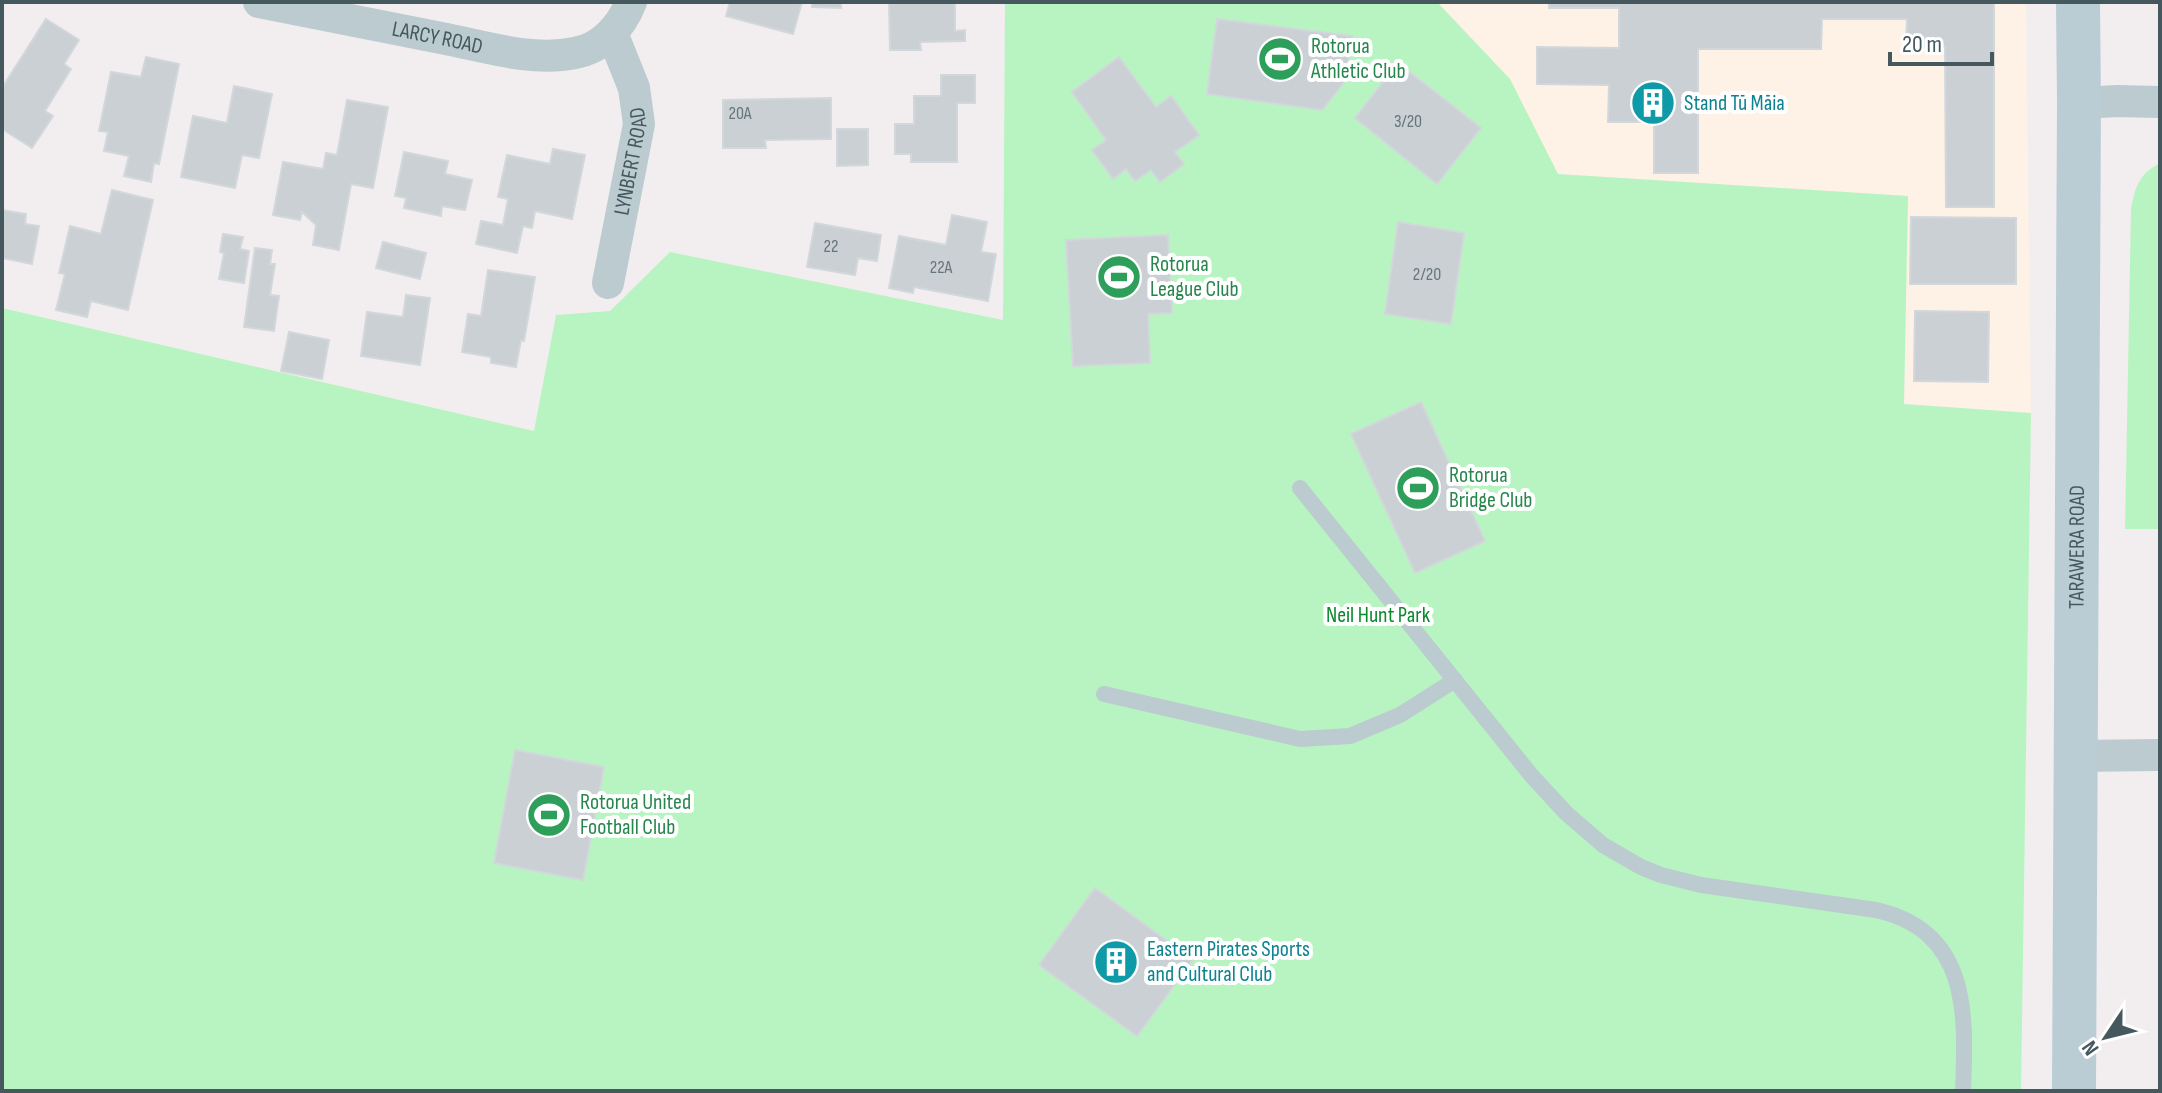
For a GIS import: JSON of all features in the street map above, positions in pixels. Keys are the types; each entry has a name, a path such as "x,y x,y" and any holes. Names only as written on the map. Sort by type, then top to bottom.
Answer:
{"main road":[{"name":"TARAWERA ROAD","path":"2074,1091 2078,2"}],"street":[{"name":"LARCY ROAD","path":"259,2 529,55 578,53 612,33"},
{"path":"612,33 624,20 631,2"},
{"name":"LYNBERT ROAD","path":"608,283 639,124 634,88 612,33"},
{"path":"2079,103 2160,102"},
{"path":"2075,756 2160,755"}],"lane":[{"path":"1300,488 1531,775 1566,813 1603,845 1641,867 1680,881 1876,910 1913,924 1944,955 1962,994 1965,1027 1963,1091"},
{"path":"1104,694 1300,739 1350,736 1400,715 1455,680"}],"shaded area":[{"path":"1437,2 2026,2 2031,413 1904,404 1907,196 1558,174 1510,79"}],"green space":[{"name":"Neil Hunt Park","path":"1005,2 1437,2 1510,79 1558,174 1908,196 1904,404 2031,413 2021,1091 2,1091 2,308 534,431 556,315 610,311 670,252 1003,320"},
{"path":"2160,163 2160,529 2125,529 2131,209 2139,182"}],"building":[{"path":"730,2 802,2 793,34 726,16"},
{"path":"812,2 841,2 841,8 812,7"},
{"path":"889,2 955,2 955,31 965,30 965,41 920,42 921,50 890,50"},
{"name":"Stand Tū Māia","path":"1549,2 1994,2 1994,207 1946,207 1945,47 1906,47 1907,19 1822,19 1821,49 1698,49 1698,173 1654,173 1654,122 1608,122 1609,85 1537,84 1537,47 1619,48 1619,8 1549,8"},
{"path":"46,19 79,40 64,64 71,69 45,111 53,116 32,148 2,129 2,88"},
{"name":"Rotorua Athletic Club","path":"1217,19 1352,36 1345,81 1322,110 1207,94"},
{"path":"146,57 179,64 159,164 154,163 151,182 124,176 129,156 104,151 108,132 99,131 111,72 141,77"},
{"path":"1119,57 1156,107 1171,96 1199,135 1175,152 1184,164 1160,182 1151,170 1135,181 1126,169 1113,179 1092,150 1106,140 1072,92"},
{"path":"1398,63 1481,128 1437,184 1355,118"},
{"path":"941,75 975,75 975,103 957,103 957,162 911,162 911,154 895,154 895,124 914,124 914,96 941,96"},
{"path":"234,86 272,94 259,158 242,155 235,188 181,177 193,116 227,123"},
{"path":"831,98 831,139 765,140 766,148 723,148 723,100"},
{"path":"347,100 388,107 373,188 351,184 339,250 313,245 316,225 302,212 300,220 273,215 283,162 323,169 326,153 337,155"},
{"path":"837,129 868,129 868,165 837,166"},
{"path":"553,149 585,155 572,219 535,211 532,228 523,226 517,253 476,244 481,221 503,225 508,199 498,197 507,155 550,164"},
{"path":"404,152 448,161 445,174 472,180 465,210 442,206 441,216 404,208 406,198 395,196"},
{"path":"112,190 153,200 128,310 91,301 87,317 56,310 65,274 59,273 70,226 101,234"},
{"path":"2,210 26,214 25,224 39,226 32,264 2,258"},
{"path":"952,215 987,222 981,252 996,254 988,301 914,287 913,293 889,288 899,236 946,245"},
{"path":"1911,217 2016,218 2016,284 1910,284"},
{"path":"1398,222 1464,233 1451,324 1385,314"},
{"path":"815,223 881,235 877,261 858,258 855,275 807,267"},
{"path":"223,234 243,237 240,249 249,251 244,283 219,279 224,253 220,252"},
{"name":"Rotorua League Club","path":"1168,235 1172,313 1148,314 1150,363 1073,366 1066,240"},
{"path":"383,242 426,253 420,279 376,268"},
{"path":"255,248 272,250 270,264 275,264 270,295 279,296 274,331 244,327"},
{"path":"488,270 535,277 524,341 521,340 516,367 491,363 491,357 462,352 468,314 481,316"},
{"path":"406,295 430,298 420,365 361,356 367,312 403,317"},
{"path":"1915,311 1989,312 1988,382 1914,381"},
{"path":"289,332 329,340 322,379 281,371"},
{"name":"Rotorua Bridge Club","path":"1421,402 1485,541 1415,573 1351,434"},
{"name":"Rotorua United Football Club","path":"515,750 604,767 583,880 494,863"},
{"name":"Eastern Pirates Sports and Cultural Club","path":"1095,888 1193,960 1137,1036 1039,965"}],"place":[{"name":"Rotorua Athletic Club","path":"1280,59"},
{"name":"Stand Tū Māia","path":"1653,103"},
{"name":"Rotorua League Club","path":"1119,277"},
{"name":"Rotorua Bridge Club","path":"1418,488"},
{"name":"Rotorua United Football Club","path":"549,815"},
{"name":"Eastern Pirates Sports and Cultural Club","path":"1116,962"}]}
